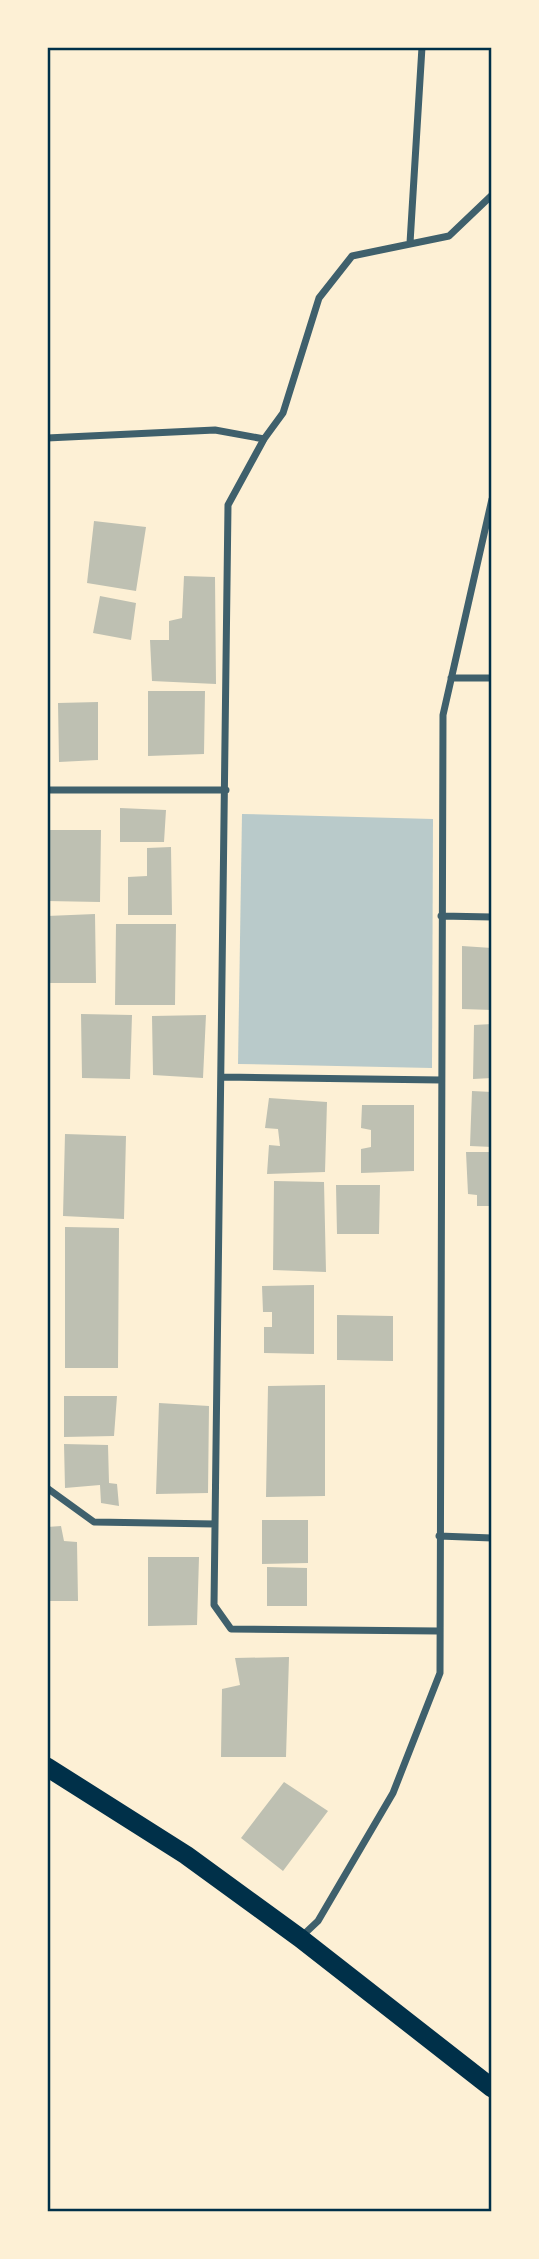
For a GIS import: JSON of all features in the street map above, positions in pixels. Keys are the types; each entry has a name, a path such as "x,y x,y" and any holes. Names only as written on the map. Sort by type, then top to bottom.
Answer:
{"highway":[{"path":"47,1767 186,1855 300,1938 492,2088"}],"street":[{"path":"410,243 422,47"},
{"path":"438,1632 230,1629 214,1605 223,1077 228,505 264,439 283,413 319,298 352,256 449,236 492,195"},
{"path":"47,438 215,430 264,439"},
{"path":"300,1938 318,1921 393,1793 439,1673 443,715 492,499"},
{"path":"451,678 492,678"},
{"path":"47,790 226,790"},
{"path":"441,916 492,917"},
{"path":"223,1077 441,1080"},
{"path":"47,1488 94,1522 215,1524"},
{"path":"439,1536 492,1538"}],"shaded area":[{"path":"242,814 433,819 432,1068 238,1064"}],"building":[{"path":"94,521 146,527 136,591 87,583"},
{"path":"184,576 215,577 216,684 152,681 150,640 169,640 169,621 182,618"},
{"path":"100,596 136,603 131,640 93,633"},
{"path":"148,691 205,691 204,754 148,756"},
{"path":"98,702 98,760 59,762 58,703"},
{"path":"120,808 166,810 164,842 120,842"},
{"path":"50,830 101,830 100,902 47,901"},
{"path":"171,847 172,915 128,915 128,877 147,876 147,848"},
{"path":"95,914 96,983 47,983 47,916"},
{"path":"116,924 176,924 175,1005 115,1005"},
{"path":"462,946 492,948 492,1010 462,1009"},
{"path":"81,1014 132,1015 130,1079 82,1078"},
{"path":"206,1015 203,1078 153,1075 152,1016"},
{"path":"492,1024 492,1078 473,1079 474,1025"},
{"path":"472,1091 492,1092 492,1147 470,1146"},
{"path":"269,1098 327,1102 325,1172 267,1174 269,1145 280,1146 278,1129 265,1128"},
{"path":"362,1105 414,1105 414,1171 361,1173 361,1149 371,1147 371,1130 361,1128"},
{"path":"65,1134 126,1136 124,1219 63,1216"},
{"path":"466,1152 492,1152 492,1206 477,1206 477,1195 468,1194"},
{"path":"274,1181 324,1182 326,1272 273,1270"},
{"path":"336,1185 380,1185 379,1234 337,1234"},
{"path":"65,1227 119,1228 118,1368 65,1368"},
{"path":"314,1285 314,1354 264,1353 264,1327 272,1327 272,1312 263,1312 262,1286"},
{"path":"337,1315 393,1316 393,1361 337,1360"},
{"path":"325,1385 325,1496 266,1497 268,1386"},
{"path":"64,1396 117,1396 114,1436 64,1437"},
{"path":"159,1403 209,1406 208,1493 156,1494"},
{"path":"64,1444 108,1445 109,1483 117,1484 119,1506 101,1503 100,1485 65,1488"},
{"path":"262,1520 308,1520 308,1563 262,1564"},
{"path":"61,1526 64,1541 77,1542 78,1601 47,1601 47,1527"},
{"path":"148,1557 199,1557 197,1625 148,1626"},
{"path":"267,1567 307,1568 307,1606 267,1606"},
{"path":"289,1657 286,1757 221,1757 222,1689 240,1685 235,1658"},
{"path":"284,1782 328,1811 283,1871 241,1838"}]}
